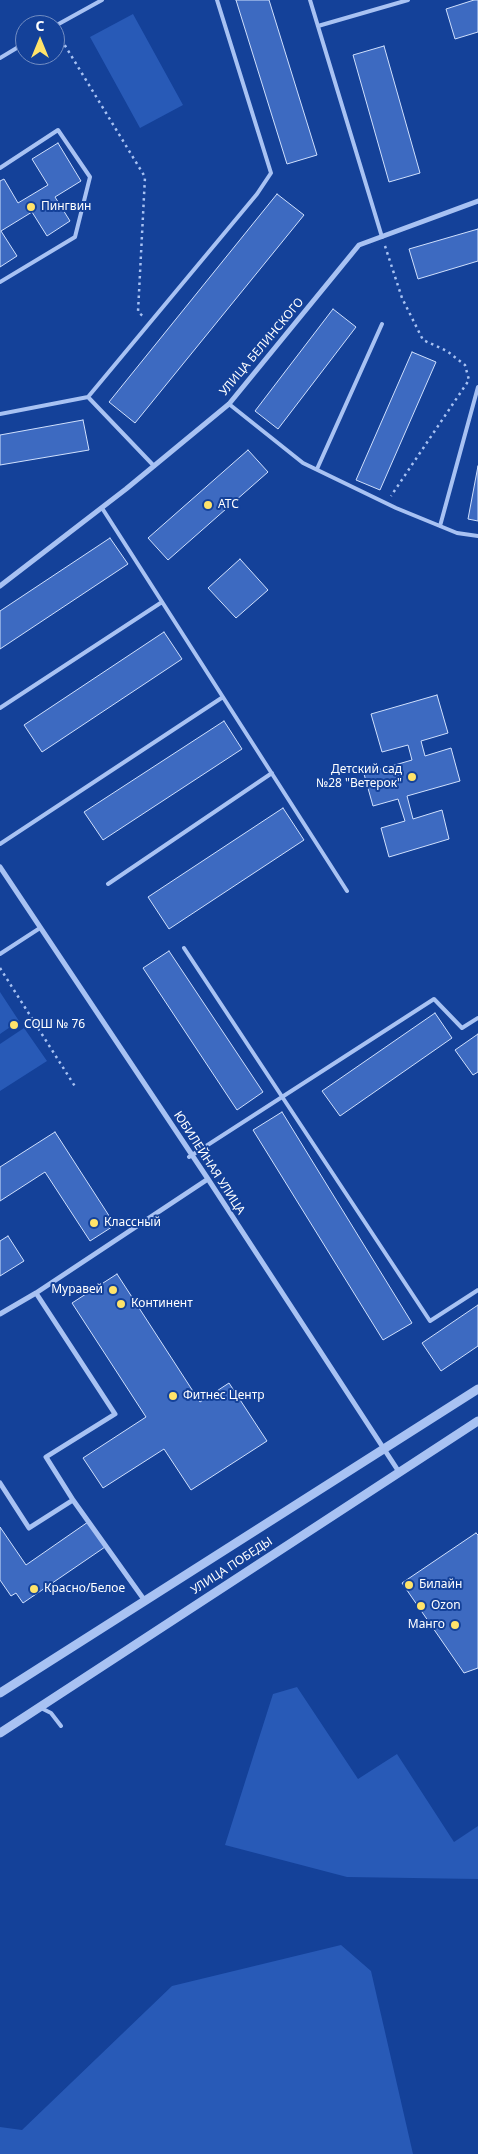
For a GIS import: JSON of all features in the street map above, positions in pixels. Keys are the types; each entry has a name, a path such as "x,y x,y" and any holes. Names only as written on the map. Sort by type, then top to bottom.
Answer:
{"street":[{"name":"УЛИЦА БЕЛИНСКОГО","path":"0,586 102,508 228,404 359,245 478,201"},
{"name":"ЮБИЛЕЙНАЯ УЛИЦА","path":"0,867 190,1156 208,1179 399,1472"},
{"path":"0,1314 36,1293 208,1179"},
{"path":"36,1293 115,1414 46,1457 73,1500 146,1601"},
{"name":"УЛИЦА ПОБЕДЫ","path":"0,1693 478,1389"},
{"name":"УЛИЦА ПОБЕДЫ","path":"0,1733 478,1421"},
{"path":"0,1483 29,1528 73,1500"}],"lane":[{"path":"65,22 102,0"},
{"path":"0,414 88,397 257,194 271,173 217,0"},
{"path":"310,0 382,237"},
{"path":"318,26 408,0"},
{"path":"0,58 15,50"},
{"path":"0,168 58,130 90,177 75,237 0,282"},
{"path":"317,469 382,324"},
{"path":"440,526 478,387"},
{"path":"88,397 154,466"},
{"path":"228,404 303,462 386,503 440,526 457,533 478,536"},
{"path":"102,508 347,891"},
{"path":"0,708 162,602"},
{"path":"0,844 223,697"},
{"path":"108,884 272,774"},
{"path":"0,954 40,928"},
{"path":"184,948 430,1321 478,1290"},
{"path":"190,1156 434,999 462,1028 478,1018"},
{"path":"38,1708 51,1713 62,1726"}],"path":[{"path":"65,45 145,177 138,312 150,322"},
{"path":"382,237 402,298 423,340 447,351 465,365 469,380 386,503"},
{"path":"0,968 76,1088"}],"shaded area":[{"path":"133,14 183,105 140,128 90,37"},
{"path":"0,992 19,1021 0,1034"},
{"path":"24,1028 47,1061 0,1091 0,1044"},
{"path":"297,1687 358,1779 397,1754 454,1842 478,1826 478,1879 347,1877 225,1845 273,1694"},
{"path":"341,1945 371,1971 413,2154 0,2154 0,2127 22,2130 172,1986"}],"building":[{"path":"236,0 269,0 317,155 287,164"},
{"path":"478,0 478,32 455,39 446,9"},
{"path":"384,46 420,173 389,182 353,55"},
{"name":"Пингвин","path":"58,143 81,181 55,197 70,221 47,236 32,212 1,231 17,256 0,267 0,181 4,179 18,203 48,185 32,159"},
{"path":"277,194 304,215 135,423 109,402"},
{"path":"478,229 478,261 418,279 409,249"},
{"path":"333,309 356,327 278,429 255,411"},
{"path":"412,352 436,362 380,490 356,480"},
{"path":"83,420 89,450 0,465 0,435"},
{"name":"АТС","path":"248,450 268,472 168,560 148,538"},
{"path":"478,466 478,521 468,519"},
{"path":"110,538 128,564 0,649 0,611"},
{"path":"240,559 268,590 236,618 208,588"},
{"path":"164,632 182,659 42,752 24,725"},
{"name":"Детский сад №28 \"Ветерок\"","path":"437,695 448,733 421,741 425,756 451,748 460,781 407,796 413,819 442,810 449,839 389,857 381,828 405,821 398,799 373,806 364,774 412,760 408,745 382,752 371,714"},
{"path":"224,721 242,749 103,840 84,812"},
{"path":"283,808 304,840 169,929 148,897"},
{"path":"169,951 263,1092 237,1110 143,968"},
{"path":"435,1013 452,1038 340,1116 322,1091"},
{"path":"478,1034 478,1072 473,1075 455,1050"},
{"path":"282,1112 412,1323 383,1340 253,1130"},
{"path":"55,1132 115,1225 90,1241 45,1172 0,1201 0,1167"},
{"path":"8,1236 24,1261 0,1276 0,1241"},
{"path":"117,1274 200,1402 229,1383 267,1441 191,1490 164,1449 103,1488 83,1458 146,1417 72,1303"},
{"path":"478,1305 478,1346 441,1371 422,1343"},
{"path":"88,1522 105,1547 23,1603 16,1593 11,1596 0,1580 0,1527 26,1565"},
{"name":"Манго","path":"476,1533 478,1535 478,1668 464,1673 402,1583"}],"place":[{"name":"Пингвин","path":"31,207"},
{"name":"АТС","path":"208,505"},
{"name":"Детский сад №28 \"Ветерок\"","path":"412,777"},
{"name":"СОШ № 76","path":"14,1025"},
{"name":"Классный","path":"94,1223"},
{"name":"Муравей","path":"113,1290"},
{"name":"Континент","path":"121,1304"},
{"name":"Фитнес Центр","path":"173,1396"},
{"name":"Билайн","path":"409,1585"},
{"name":"Красно/Белое","path":"34,1589"},
{"name":"Ozon","path":"421,1606"},
{"name":"Манго","path":"455,1625"}]}
